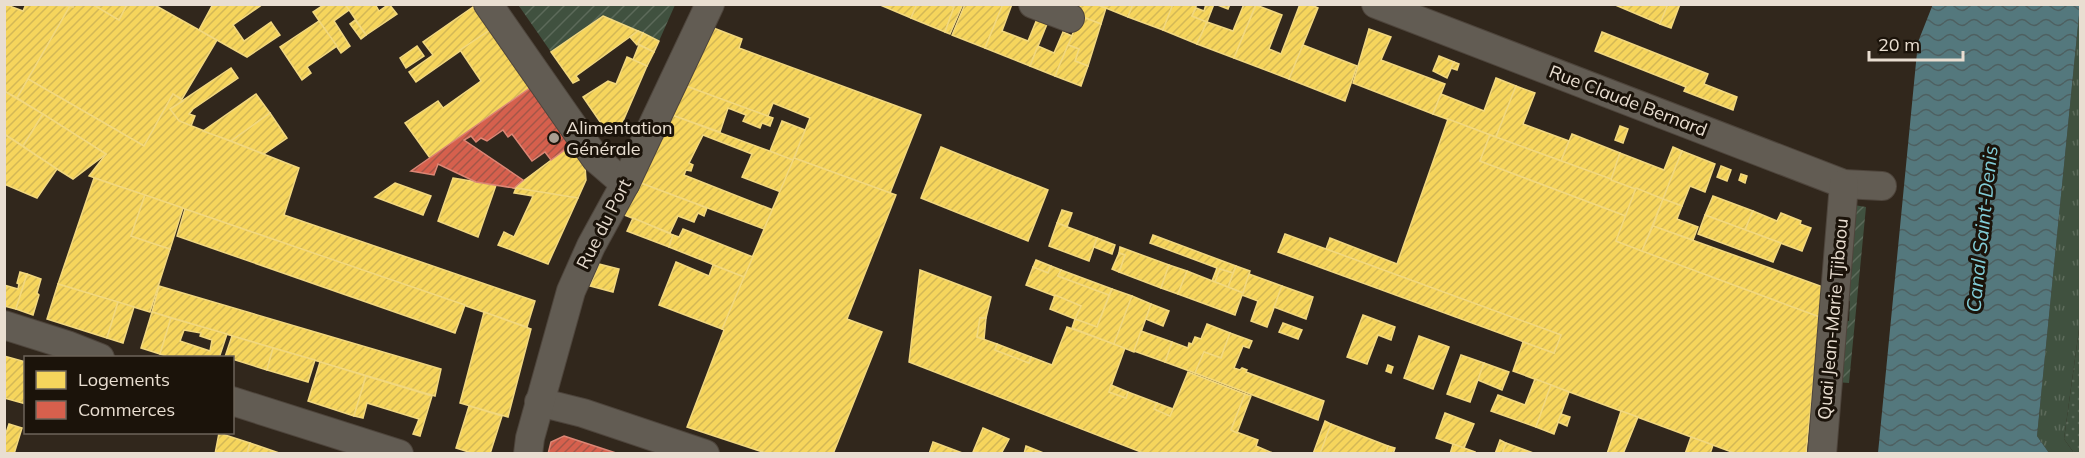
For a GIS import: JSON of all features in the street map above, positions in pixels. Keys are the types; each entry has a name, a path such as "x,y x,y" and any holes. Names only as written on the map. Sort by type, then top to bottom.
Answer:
{"street":[{"path":"488,4 596,159 625,184"},
{"name":"Rue du Port","path":"528,453 539,402 571,291 591,246 625,184 710,4"},
{"path":"1033,4 1070,18"},
{"name":"Rue Claude Bernard","path":"1376,4 1844,184 1882,186"},
{"name":"Quai Jean-Marie Tjibaou","path":"1822,453 1844,184"},
{"path":"4,325 97,356"},
{"path":"234,402 399,453"},
{"path":"539,402 583,413 705,453"}],"green space":[{"path":"521,4 675,5 659,41 603,16 551,52 519,6"},
{"path":"2080,5 2080,322 2064,439 2074,453 2049,453 2037,436"},
{"path":"1854,205 1866,207 1849,383 1836,382 1843,321 1849,321 1850,301 1842,299"},
{"path":"2080,322 2080,453 2074,453 2064,439"}],"water":[{"name":"Canal Saint-Denis","path":"1933,4 2080,5 2037,436 2049,453 1878,453 1918,42"}],"building: Logements":[{"path":"4,4 23,11 26,4 70,6 17,98 4,91"},
{"path":"74,4 92,4 119,20 127,4 153,4 217,40 182,99 173,94 144,146 28,79 70,6 73,7"},
{"path":"92,4 127,4 119,20"},
{"path":"213,4 263,4 233,25 244,41 271,22 280,35 247,57 199,30"},
{"path":"325,4 345,4 349,10 334,21 350,46 341,53 313,12"},
{"path":"345,4 375,4 379,11 389,4 397,14 366,35"},
{"path":"878,4 917,4 911,18"},
{"path":"917,4 949,4 954,7 945,32 911,18"},
{"path":"953,4 963,4 950,34 945,32"},
{"path":"965,4 1003,4 985,48 952,35"},
{"path":"1003,4 1012,4 1002,31 1028,41 1039,14 1049,19 1030,66 985,48"},
{"path":"1049,4 1096,4 1106,8 1101,24"},
{"path":"1096,4 1133,4 1128,17"},
{"path":"1133,4 1173,4 1163,30 1128,17"},
{"path":"1173,4 1197,4 1192,16 1207,22 1197,44 1163,30"},
{"path":"1206,4 1214,4 1207,22 1192,16 1196,8 1204,11"},
{"path":"1215,4 1230,4 1228,9"},
{"path":"1244,4 1256,4 1234,58 1197,44 1207,22 1233,31"},
{"path":"1300,4 1309,4 1318,8 1289,79 1234,58 1256,5 1282,15 1269,49 1281,54"},
{"path":"1613,4 1668,4 1660,24"},
{"path":"1668,4 1680,4 1671,28 1660,24"},
{"path":"473,7 490,30 416,82 409,72 433,55 423,42"},
{"path":"603,16 638,31 576,76 579,80 573,83 551,52"},
{"path":"1080,16 1101,24 1088,66 1075,61 1079,49 1068,45"},
{"path":"355,20 366,35 361,39 350,24"},
{"path":"319,21 337,46 307,67 311,73 302,80 280,47"},
{"path":"711,27 742,39 739,48 921,115 890,193 794,158 810,118 773,103 768,116 683,85"},
{"path":"1369,29 1391,37 1381,60 1445,84 1433,114 1353,83"},
{"path":"490,30 530,88 430,158 405,123 438,101 443,108 481,81 460,50"},
{"path":"638,31 643,33 637,45 630,37"},
{"path":"1063,32 1072,36 1055,76 1030,66 1038,46 1054,53"},
{"path":"1602,32 1708,74 1704,84 1737,97 1733,110 1684,91 1686,87 1595,51"},
{"path":"643,33 659,41 654,52 638,44"},
{"path":"639,45 654,52 647,66 633,60"},
{"path":"1068,45 1079,49 1075,61 1088,66 1081,86 1055,76"},
{"path":"1303,45 1357,66 1345,101 1289,79"},
{"path":"417,46 424,56 406,68 400,58"},
{"path":"1439,56 1454,62 1447,78 1433,71"},
{"path":"627,57 647,66 620,128 605,129 583,97 608,81 616,84"},
{"path":"1454,62 1459,64 1457,70 1451,68"},
{"path":"231,68 238,78 193,109 189,114 195,116 191,126 179,121 170,109"},
{"path":"1496,78 1516,86 1496,137 1433,114 1441,94 1484,111"},
{"path":"28,79 144,146 173,94 183,101 170,109 179,121 299,168 284,215 535,301 527,327 89,176 106,154 17,98"},
{"path":"683,85 773,118 770,126 762,123 760,128 743,121 746,115 728,108 720,132 669,114"},
{"path":"1516,86 1535,93 1523,124 1569,141 1561,161 1496,137"},
{"path":"4,91 43,114 23,146 4,134"},
{"path":"256,94 270,113 231,141 203,131"},
{"path":"270,113 287,138 264,154 231,141"},
{"path":"43,114 106,154 73,179 57,169 23,146"},
{"path":"669,114 794,160 781,192 742,177 752,154 703,135 689,163 693,165 691,171 686,170 684,175 773,210 764,229 638,182"},
{"path":"1448,119 1490,135 1480,161 1626,216 1616,241 1820,317 1806,454 1737,454 1513,371 1523,342 1554,353 1561,335 1326,249 1330,238 1397,264"},
{"path":"782,121 805,130 793,160 770,151"},
{"path":"1620,126 1628,129 1623,143 1615,140"},
{"path":"4,134 57,169 37,198 4,184"},
{"path":"1572,134 1620,153 1611,180 1561,161"},
{"path":"1490,135 1636,188 1626,216 1480,161"},
{"path":"570,146 585,166 586,180 578,198 514,188"},
{"path":"941,147 1048,190 1028,241 921,198"},
{"path":"1673,147 1682,151 1663,199 1611,180 1620,153 1664,170"},
{"path":"1682,151 1715,164 1705,192 1690,186 1682,206 1663,199"},
{"path":"794,158 896,195 847,319 882,332 833,454 769,454 687,427 724,330 722,329"},
{"path":"1721,166 1731,170 1727,181 1717,177"},
{"path":"1741,174 1747,176 1745,183 1739,180"},
{"path":"94,178 145,195 131,236 170,249 150,312 58,284"},
{"path":"453,178 496,185 478,237 438,221"},
{"path":"638,182 707,208 704,216 698,213 694,222 678,216 670,233 622,214"},
{"path":"395,183 431,196 423,215 375,197"},
{"path":"516,188 578,198 548,264 498,245 504,232 514,237 533,196 514,193"},
{"path":"1636,188 1663,199 1642,251 1616,241"},
{"path":"145,195 183,208 170,249 131,236"},
{"path":"1713,196 1753,211 1745,230 1705,215"},
{"path":"1663,199 1682,206 1677,219 1698,227 1693,240 1653,226"},
{"path":"185,209 465,305 455,333 177,236"},
{"path":"1062,210 1072,213 1067,227 1057,223"},
{"path":"1753,211 1777,221 1781,213 1811,228 1802,251 1745,230"},
{"path":"1705,215 1781,243 1773,262 1698,234"},
{"path":"633,218 673,235 669,247 627,231"},
{"path":"1057,223 1097,238 1089,261 1049,246"},
{"path":"1653,226 1823,287 1820,317 1642,251"},
{"path":"683,229 753,257 744,277 669,247 673,235 679,237"},
{"path":"1285,234 1561,335 1554,353 1278,252"},
{"path":"1153,235 1236,266 1233,273 1220,269 1215,282 1212,281 1217,268 1150,243"},
{"path":"1097,238 1115,245 1112,254 1094,247"},
{"path":"1120,247 1169,265 1161,288 1119,272 1125,255 1119,253"},
{"path":"1119,253 1125,255 1119,272 1112,269"},
{"path":"1036,260 1051,266 1048,273 1033,267"},
{"path":"676,262 709,276 713,265 744,277 722,329 659,305"},
{"path":"599,264 619,269 613,292 590,286"},
{"path":"1169,265 1187,271 1178,294 1161,288"},
{"path":"1051,266 1061,270 1058,276 1109,295 1097,327 1075,319 1081,306 1026,285 1033,267 1048,273"},
{"path":"1236,266 1250,271 1243,293 1228,287"},
{"path":"1220,269 1233,273 1228,287 1215,282"},
{"path":"920,270 991,297 986,318 980,318 977,337 997,344 995,350 1029,363 1031,357 1052,365 1067,327 1125,348 1109,392 1126,398 1128,392 1157,403 1154,409 1170,416 1188,372 1245,394 1231,430 1258,440 1256,446 1275,454 1146,454 909,362"},
{"path":"1061,270 1112,289 1109,295 1058,276"},
{"path":"1187,271 1243,293 1249,274 1282,286 1267,327 1251,321 1258,301 1242,295 1235,315 1178,294"},
{"path":"20,272 27,274 16,309 4,306 4,285 18,289"},
{"path":"27,274 41,279 33,315 16,309"},
{"path":"58,284 118,302 107,338 47,319"},
{"path":"159,286 441,369 435,396 152,312"},
{"path":"1282,286 1313,297 1306,319 1274,307"},
{"path":"1112,289 1132,296 1114,344 1072,328 1075,319 1097,327"},
{"path":"1055,295 1081,306 1075,319 1050,309"},
{"path":"1132,296 1151,304 1134,352 1114,344"},
{"path":"118,302 134,307 123,343 107,338"},
{"path":"1151,304 1169,311 1163,326 1146,319"},
{"path":"152,312 171,318 160,354 141,348"},
{"path":"484,312 531,329 508,417 460,403"},
{"path":"1363,315 1395,327 1391,340 1378,335 1367,364 1347,357"},
{"path":"171,318 227,334 220,356 166,356 160,354","holes":["184,330 201,333 200,336 212,340 210,351 180,341"]},
{"path":"980,318 986,318 984,339 977,337"},
{"path":"1283,323 1302,330 1298,339 1279,332"},
{"path":"1207,324 1230,333 1221,358 1204,352 1195,373 1165,362 1172,342 1188,348 1189,343 1192,344 1195,337 1201,339"},
{"path":"1141,331 1172,342 1165,362 1134,351"},
{"path":"1230,333 1252,341 1249,348 1243,346 1234,368 1240,370 1242,368 1247,370 1246,372 1324,401 1318,420 1195,373 1204,352 1221,358"},
{"path":"232,336 273,348 267,370 234,360 234,356 225,356"},
{"path":"1419,336 1449,347 1433,389 1404,378"},
{"path":"997,344 1031,357 1029,363 995,350"},
{"path":"273,348 315,360 308,382 267,370"},
{"path":"1461,355 1484,363 1470,402 1447,394"},
{"path":"4,356 24,361 24,403 4,398"},
{"path":"320,362 366,376 354,416 308,401"},
{"path":"1484,363 1509,372 1502,390 1478,380"},
{"path":"1388,365 1393,367 1391,373 1386,371"},
{"path":"366,376 432,396 420,436 413,434 419,419 367,403 363,418 354,416"},
{"path":"1535,379 1551,385 1536,427 1491,411 1498,395 1525,405"},
{"path":"1111,385 1128,392 1126,398 1109,392"},
{"path":"1551,385 1569,392 1554,434 1536,427"},
{"path":"1245,394 1251,396 1237,433 1231,430"},
{"path":"1157,403 1173,409 1170,416 1154,409"},
{"path":"469,406 502,416 490,454 475,454 456,448"},
{"path":"1621,411 1638,417 1623,454 1607,454"},
{"path":"1445,413 1474,424 1464,448 1436,438"},
{"path":"1561,414 1570,417 1567,426 1558,422"},
{"path":"1325,421 1331,424 1320,454 1313,454"},
{"path":"9,424 22,428 14,454 4,454 4,439"},
{"path":"1331,424 1388,446 1386,454 1320,454"},
{"path":"983,428 1009,439 1001,454 973,452"},
{"path":"219,434 250,443 247,454 215,454"},
{"path":"1691,437 1713,445 1710,454 1685,454"},
{"path":"1500,440 1506,443 1502,454 1495,454"},
{"path":"933,442 965,454 929,454"},
{"path":"250,443 282,454 247,454"},
{"path":"1506,443 1536,454 1502,454"},
{"path":"1453,444 1475,452 1474,454 1450,454"},
{"path":"1026,446 1046,454 1024,454"},
{"path":"1388,446 1395,448 1393,454 1386,454"}],"building: Commerces":[{"path":"530,88 570,146 551,160 545,152 532,161 512,134 508,137 503,130 487,141 481,138 476,142 471,136 464,140 523,180 514,188 476,182 438,164 434,175 411,171"},
{"path":"564,436 619,454 548,454 551,442"}],"place":[{"name":"Alimentation Générale","path":"554,138"}]}
